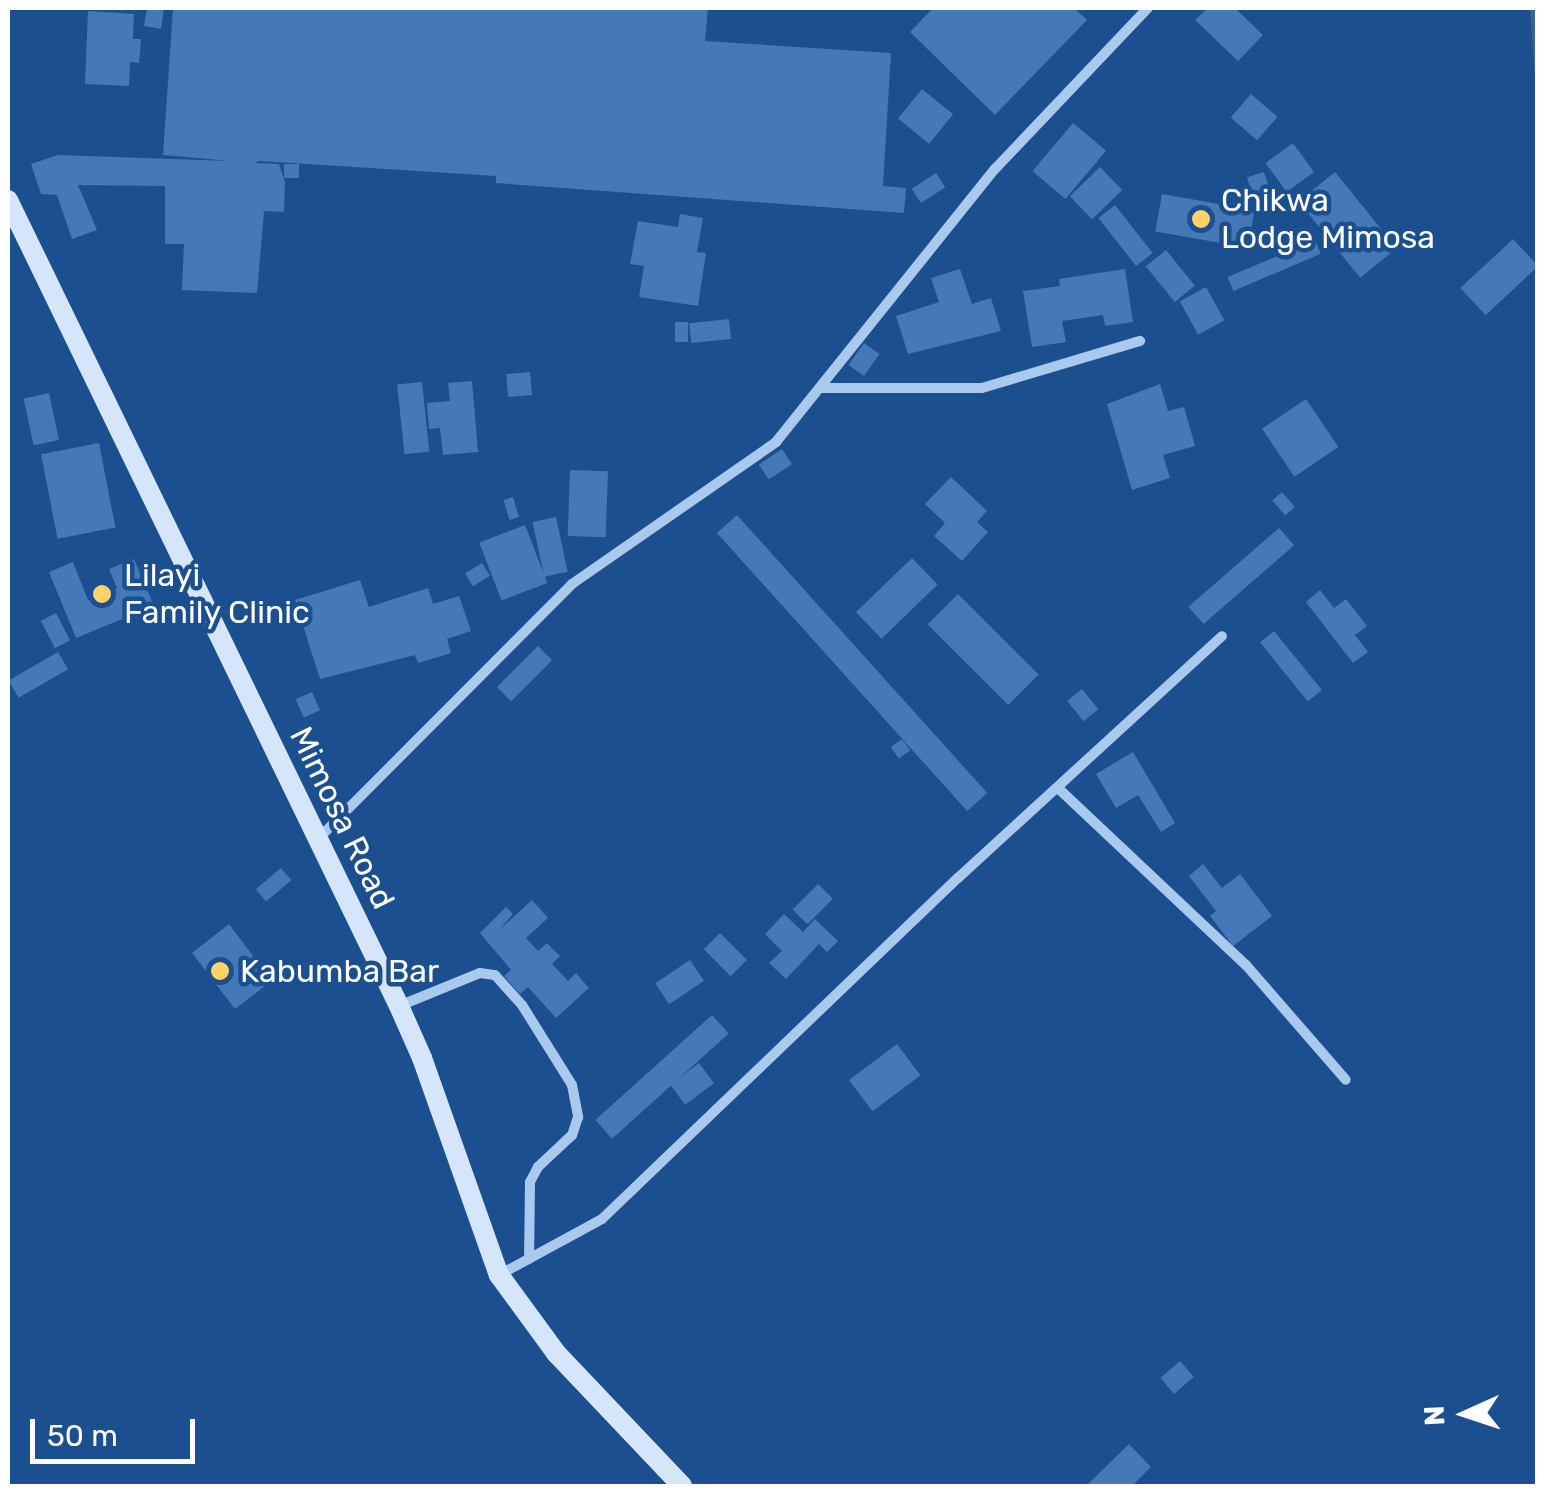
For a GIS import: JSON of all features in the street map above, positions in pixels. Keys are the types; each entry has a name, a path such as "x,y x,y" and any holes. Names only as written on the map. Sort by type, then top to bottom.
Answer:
{"street":[{"path":"318,838 572,584 776,442 982,184 1148,8"},
{"name":"Mimosa Road","path":"8,200 399,1006 500,1275 556,1353 682,1486"},
{"path":"821,388 982,388 1140,342"},
{"path":"500,1275 602,1218 958,878 1222,636"},
{"path":"1059,789 1246,965 1346,1080"},
{"path":"399,1006 480,973 496,975 522,1005 572,1084 578,1117 572,1135 538,1167 530,1182 529,1260"}],"building":[{"path":"147,8 164,8 161,29 144,26"},
{"path":"173,8 708,8 705,41 891,53 883,186 906,188 904,213 496,183 496,176 259,161 254,163 279,164 285,182 284,212 264,211 257,293 182,290 184,244 165,244 165,186 78,185 97,230 72,239 57,195 41,194 31,164 58,155 230,161 163,155"},
{"path":"933,8 1074,8 1087,20 995,115 910,32"},
{"path":"1208,8 1235,8 1263,35 1238,61 1195,20"},
{"path":"88,11 134,14 133,39 141,39 139,63 130,62 129,86 85,84"},
{"path":"922,89 953,114 929,144 898,119"},
{"path":"1251,94 1277,117 1257,140 1231,117"},
{"path":"1073,123 1106,151 1065,199 1033,171"},
{"path":"1293,143 1314,172 1287,192 1265,163"},
{"path":"284,164 299,164 299,178 284,178"},
{"path":"1100,167 1122,190 1092,219 1070,196"},
{"path":"1264,172 1271,194 1254,199 1247,178"},
{"path":"1335,172 1397,248 1360,278 1298,202"},
{"path":"936,173 945,187 921,203 912,189"},
{"path":"1162,194 1255,210 1248,248 1155,231"},
{"path":"1115,205 1153,253 1136,266 1098,218"},
{"path":"680,214 703,218 697,252 706,253 698,306 639,297 644,266 630,264 638,221 678,227"},
{"path":"1513,239 1538,266 1486,315 1460,288"},
{"path":"1315,240 1321,254 1233,291 1228,277"},
{"path":"1166,250 1195,286 1175,302 1146,266"},
{"path":"960,269 972,304 991,298 1001,331 908,354 896,316 939,302 931,278"},
{"path":"1125,269 1133,322 1105,326 1103,315 1062,321 1066,342 1032,347 1023,291 1060,286 1059,279"},
{"path":"1206,287 1224,320 1198,335 1180,302"},
{"path":"729,319 731,339 691,343 689,323"},
{"path":"675,322 688,322 688,342 675,342"},
{"path":"864,343 880,354 864,376 849,365"},
{"path":"530,372 532,395 508,397 506,374"},
{"path":"472,381 478,452 443,455 440,428 429,429 427,403 450,401 448,383"},
{"path":"422,382 429,452 404,454 397,385"},
{"path":"1160,384 1168,411 1184,407 1195,446 1163,455 1170,478 1132,490 1107,404"},
{"path":"49,393 59,440 34,445 24,398"},
{"path":"1306,399 1338,447 1294,477 1262,429"},
{"path":"99,443 115,527 57,539 41,454"},
{"path":"782,449 792,464 769,480 759,465"},
{"path":"570,470 608,471 606,537 568,536"},
{"path":"951,477 987,511 977,522 988,532 962,561 934,536 945,523 925,504"},
{"path":"1282,492 1295,507 1285,516 1272,501"},
{"path":"513,497 519,517 510,520 503,500"},
{"path":"737,515 987,793 967,811 717,533"},
{"path":"556,517 568,572 544,577 533,522"},
{"path":"525,525 547,583 501,600 479,543"},
{"path":"1279,528 1294,545 1204,624 1188,607"},
{"path":"912,558 938,585 882,639 856,612"},
{"path":"134,559 154,606 76,638 49,572 73,562 88,600 117,588 109,569"},
{"path":"482,563 490,576 473,586 465,574"},
{"path":"360,580 369,607 428,588 433,604 459,596 471,631 447,639 451,653 418,663 415,655 320,679 295,600"},
{"path":"1320,590 1334,608 1346,599 1367,626 1355,635 1368,652 1353,663 1306,602"},
{"path":"958,594 1039,675 1008,705 928,624"},
{"path":"56,613 70,641 55,648 41,621"},
{"path":"1274,631 1322,690 1308,701 1260,642"},
{"path":"538,646 552,660 511,701 497,687"},
{"path":"58,652 68,669 19,698 9,680"},
{"path":"1082,689 1098,709 1084,721 1067,701"},
{"path":"312,692 320,710 304,718 296,699"},
{"path":"902,739 910,750 899,759 891,747"},
{"path":"1133,752 1175,823 1161,832 1138,795 1116,808 1096,774"},
{"path":"1203,864 1222,888 1240,874 1272,916 1233,946 1210,916 1216,911 1189,876"},
{"path":"281,868 291,880 266,901 256,889"},
{"path":"818,884 833,899 807,924 793,909"},
{"path":"532,900 548,918 526,938 538,951 547,943 560,956 552,964 568,981 576,973 589,988 556,1018 528,987 520,994 504,976 511,970 480,933 506,907 513,914 498,931"},
{"path":"784,914 803,932 815,919 838,941 827,952 819,944 786,979 769,963 782,951 765,934"},
{"path":"229,924 262,968 255,973 265,986 235,1009 192,953"},
{"path":"720,933 747,960 731,976 704,949"},
{"path":"690,960 704,981 669,1004 655,983"},
{"path":"712,1015 729,1034 612,1139 595,1120"},
{"path":"897,1044 920,1075 873,1111 849,1080"},
{"path":"699,1063 714,1083 685,1105 670,1085"},
{"path":"1180,1361 1194,1377 1174,1394 1160,1378"},
{"path":"1129,1444 1151,1467 1132,1486 1086,1486"}],"waterway":[{"path":"1533,8 1538,78"}],"place":[{"name":"Chikwa Lodge Mimosa","path":"1201,219"},
{"name":"Lilayi Family Clinic","path":"102,594"},
{"name":"Kabumba Bar","path":"220,971"}]}
